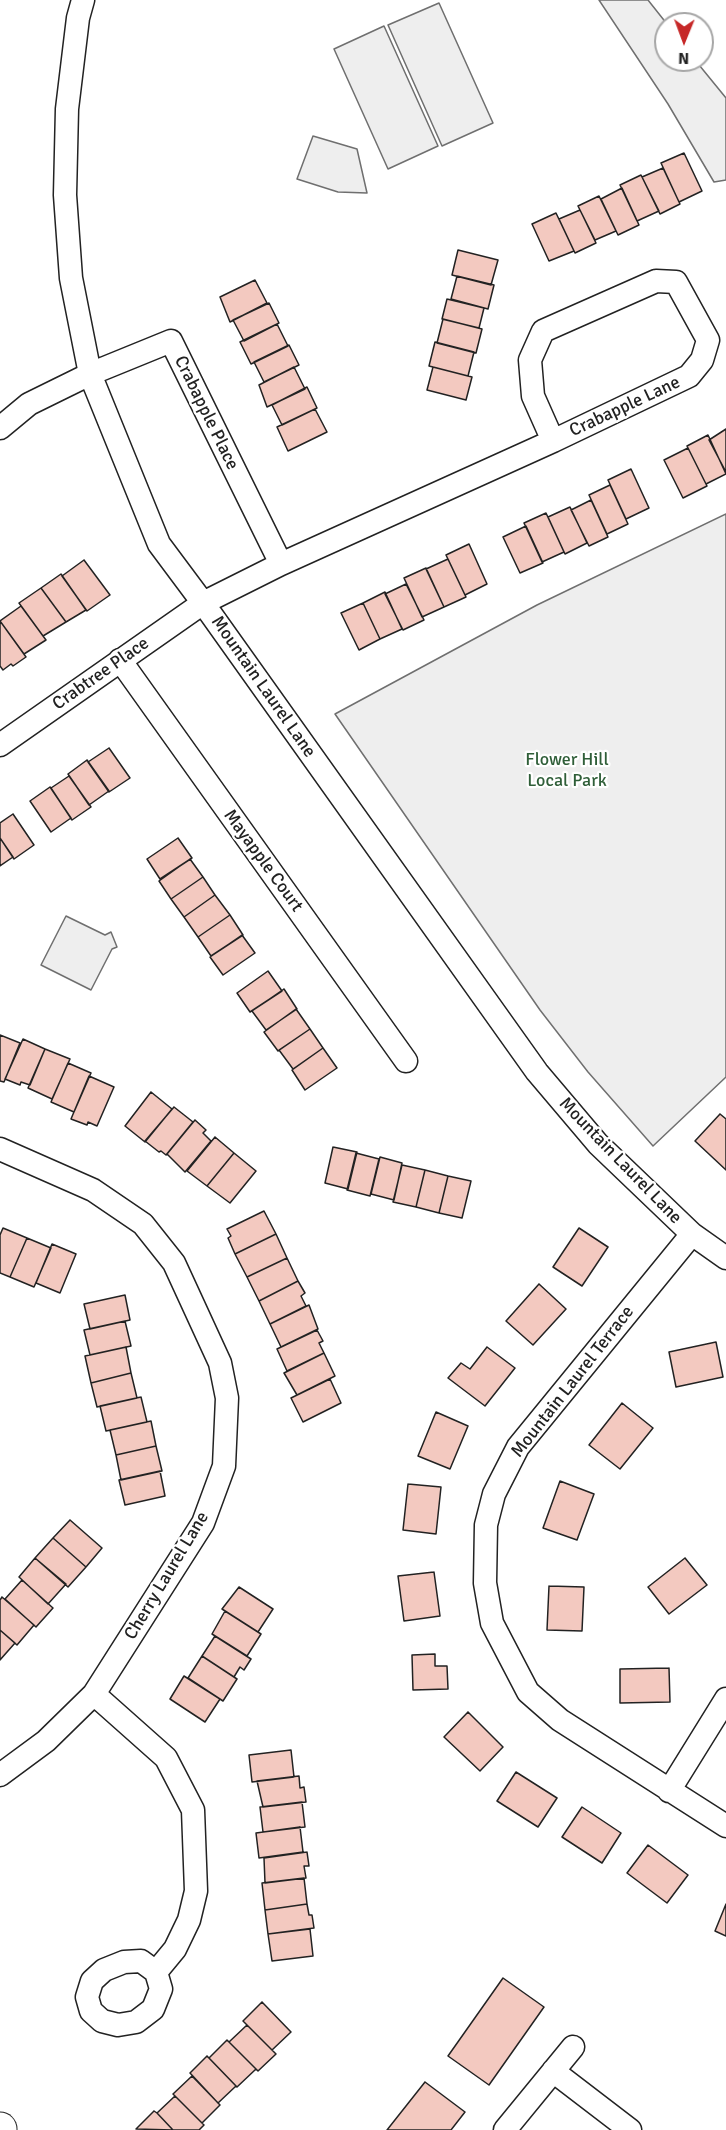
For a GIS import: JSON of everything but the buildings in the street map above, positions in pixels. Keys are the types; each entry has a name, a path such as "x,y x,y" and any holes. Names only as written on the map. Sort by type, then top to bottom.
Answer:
{"street":[{"name":"Mountain Laurel Lane","path":"83,0 78,18 67,109 65,195 71,278 90,374 159,544 537,1071 598,1144 692,1234 726,1258"},
{"name":"Crabapple Lane","path":"203,603 281,564 553,441 689,376 702,360 708,340 676,282 656,281 543,331 530,360 533,396 553,441"},
{"name":"Crabapple Place","path":"90,374 171,341 281,564"},
{"path":"0,428 29,404 90,374"},
{"name":"Crabtree Place","path":"0,745 203,603"},
{"name":"Mayapple Court","path":"120,660 406,1061"},
{"name":"Cherry Laurel Lane","path":"0,1149 93,1190 143,1224 174,1263 220,1363 227,1398 224,1466 202,1523 94,1694 46,1741 0,1775"},
{"name":"Mountain Laurel Terrace","path":"692,1234 518,1447 494,1494 486,1525 485,1583 492,1623 528,1692 560,1720 726,1826"},
{"path":"94,1694 166,1758 193,1810 196,1891 189,1920 175,1949 156,1972"},
{"path":"669,1791 726,1699"},
{"path":"505,2130 573,2047"},
{"path":"553,2071 630,2130"}],"green space":[{"path":"599,0 648,0 658,12 654,12 654,72 705,72 726,98 726,180 714,182 668,104"},
{"path":"439,3 493,123 442,146 388,25"},
{"path":"384,26 438,146 388,169 334,49"},
{"path":"313,136 357,149 367,193 338,192 297,179"},
{"name":"Flower Hill Local Park","path":"726,514 726,1077 653,1146 588,1072 540,1010 335,714 537,605"},
{"path":"66,916 105,935 111,932 117,947 112,949 91,990 41,965"}]}
